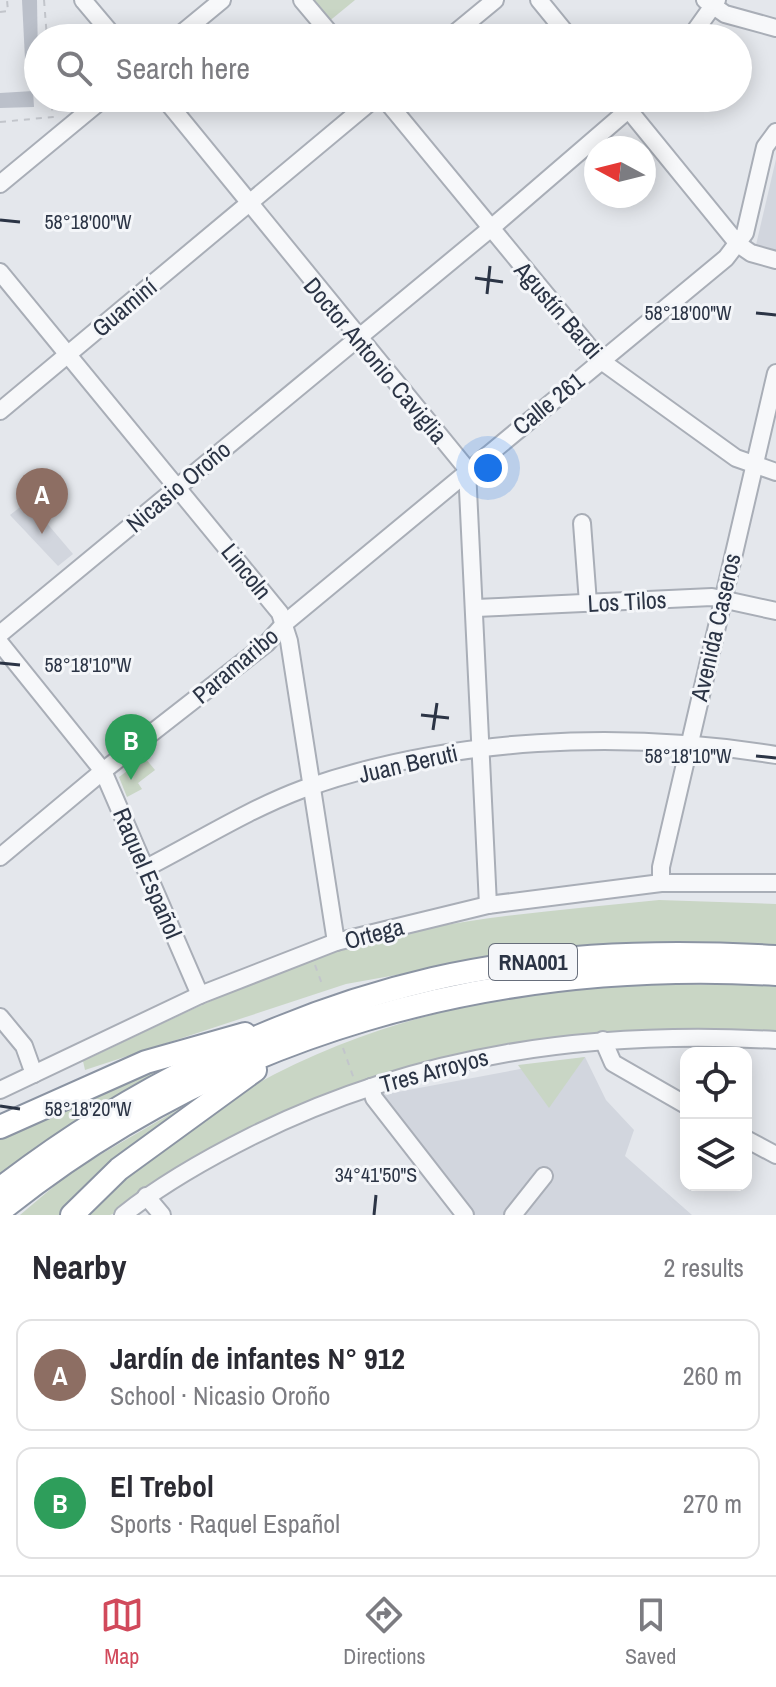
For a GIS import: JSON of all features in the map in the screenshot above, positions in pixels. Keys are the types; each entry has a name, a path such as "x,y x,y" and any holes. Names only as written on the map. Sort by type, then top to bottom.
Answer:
{"highway":[{"name":"RNA001","path":"0,1189 65,1142 143,1095 418,983 487,969 598,958 776,957"},
{"name":"RNA001","path":"0,1211 40,1179 171,1100 304,1029 544,980 656,971 776,974"},
{"path":"0,1127 146,1062 304,1029"},
{"path":"72,1215 119,1169 304,1029"}],"street":[{"path":"83,0 103,24"},
{"path":"193,24 222,0"},
{"path":"302,0 322,24"},
{"path":"466,24 495,0"},
{"path":"539,0 559,24"},
{"path":"699,24 712,2 742,20 776,28"},
{"path":"0,184 87,112"},
{"name":"Doctor Antonio Caviglia","path":"175,112 467,469"},
{"name":"Guaminí","path":"0,411 358,112"},
{"name":"Agustín Bardi","path":"395,112 600,360 736,458 776,472"},
{"name":"Nicasio Oroño","path":"0,634 490,229 616,112"},
{"path":"630,112 738,244 751,253 776,260"},
{"path":"738,244 748,225 765,147 774,133"},
{"name":"Calle 261","path":"467,469 726,258 738,244"},
{"name":"Lincoln","path":"0,272 271,599 285,623 336,942"},
{"name":"Avenida Caseros","path":"661,883 661,867 721,598 776,373"},
{"path":"467,469 488,905"},
{"name":"Paramaribo","path":"0,857 103,771 267,643 285,623 467,469"},
{"path":"582,523 588,603"},
{"name":"Los Tilos","path":"476,608 721,598 776,611"},
{"name":"Raquel Español","path":"0,643 103,771 200,995"},
{"name":"Juan Beruti","path":"146,868 313,787 481,747 689,742 776,755"},
{"name":"Ortega","path":"0,1090 200,995 336,942 488,905 661,883 776,883"},
{"path":"0,1017 24,1046 34,1074"},
{"name":"Tres Arroyos","path":"123,1215 146,1196 192,1167 291,1117 451,1063 517,1049 603,1040 724,1037 776,1040"},
{"path":"603,1040 613,1063 680,1102"},
{"path":"365,1090 465,1215"},
{"path":"752,1142 776,1155"},
{"path":"513,1215 544,1176"},
{"path":"146,1196 162,1215"}],"path":[{"path":"0,12 8,11 7,0"},
{"path":"44,0 46,24"},
{"path":"0,122 53,117 52,112"},
{"path":"310,952 323,987"},
{"path":"343,1048 365,1090"}],"shaded area":[{"path":"776,159 776,250 756,245"},
{"path":"28,501 73,554 58,566 10,515"},
{"path":"585,1057 606,1100 634,1130 625,1156 692,1215 468,1215 376,1096"}],"green space":[{"path":"308,0 355,0 327,23"},
{"path":"145,758 155,770 138,783 142,789 127,797 119,777"},
{"path":"659,900 776,904 776,949 663,943 513,954 346,984 85,1070 83,1061 178,1016 242,987 340,950 458,923"},
{"path":"752,984 776,987 776,1031 663,1029 607,1032 496,1046 441,1058 310,1100 242,1133 176,1171 116,1213 79,1215 189,1125 246,1090 305,1060 366,1035 430,1015 570,989"},
{"path":"585,1057 549,1108 518,1065"},
{"path":"194,1058 0,1182 0,1133 108,1085"},
{"path":"203,1095 65,1215 20,1215 72,1171"}],"building":[{"path":"22,0 37,0 37,24 24,24 24,39"},
{"path":"24,92 24,107 0,108 0,93"}],"place":[{"name":"Jardín de infantes N° 912","path":"42,534"},
{"name":"El Trebol","path":"131,780"}]}
